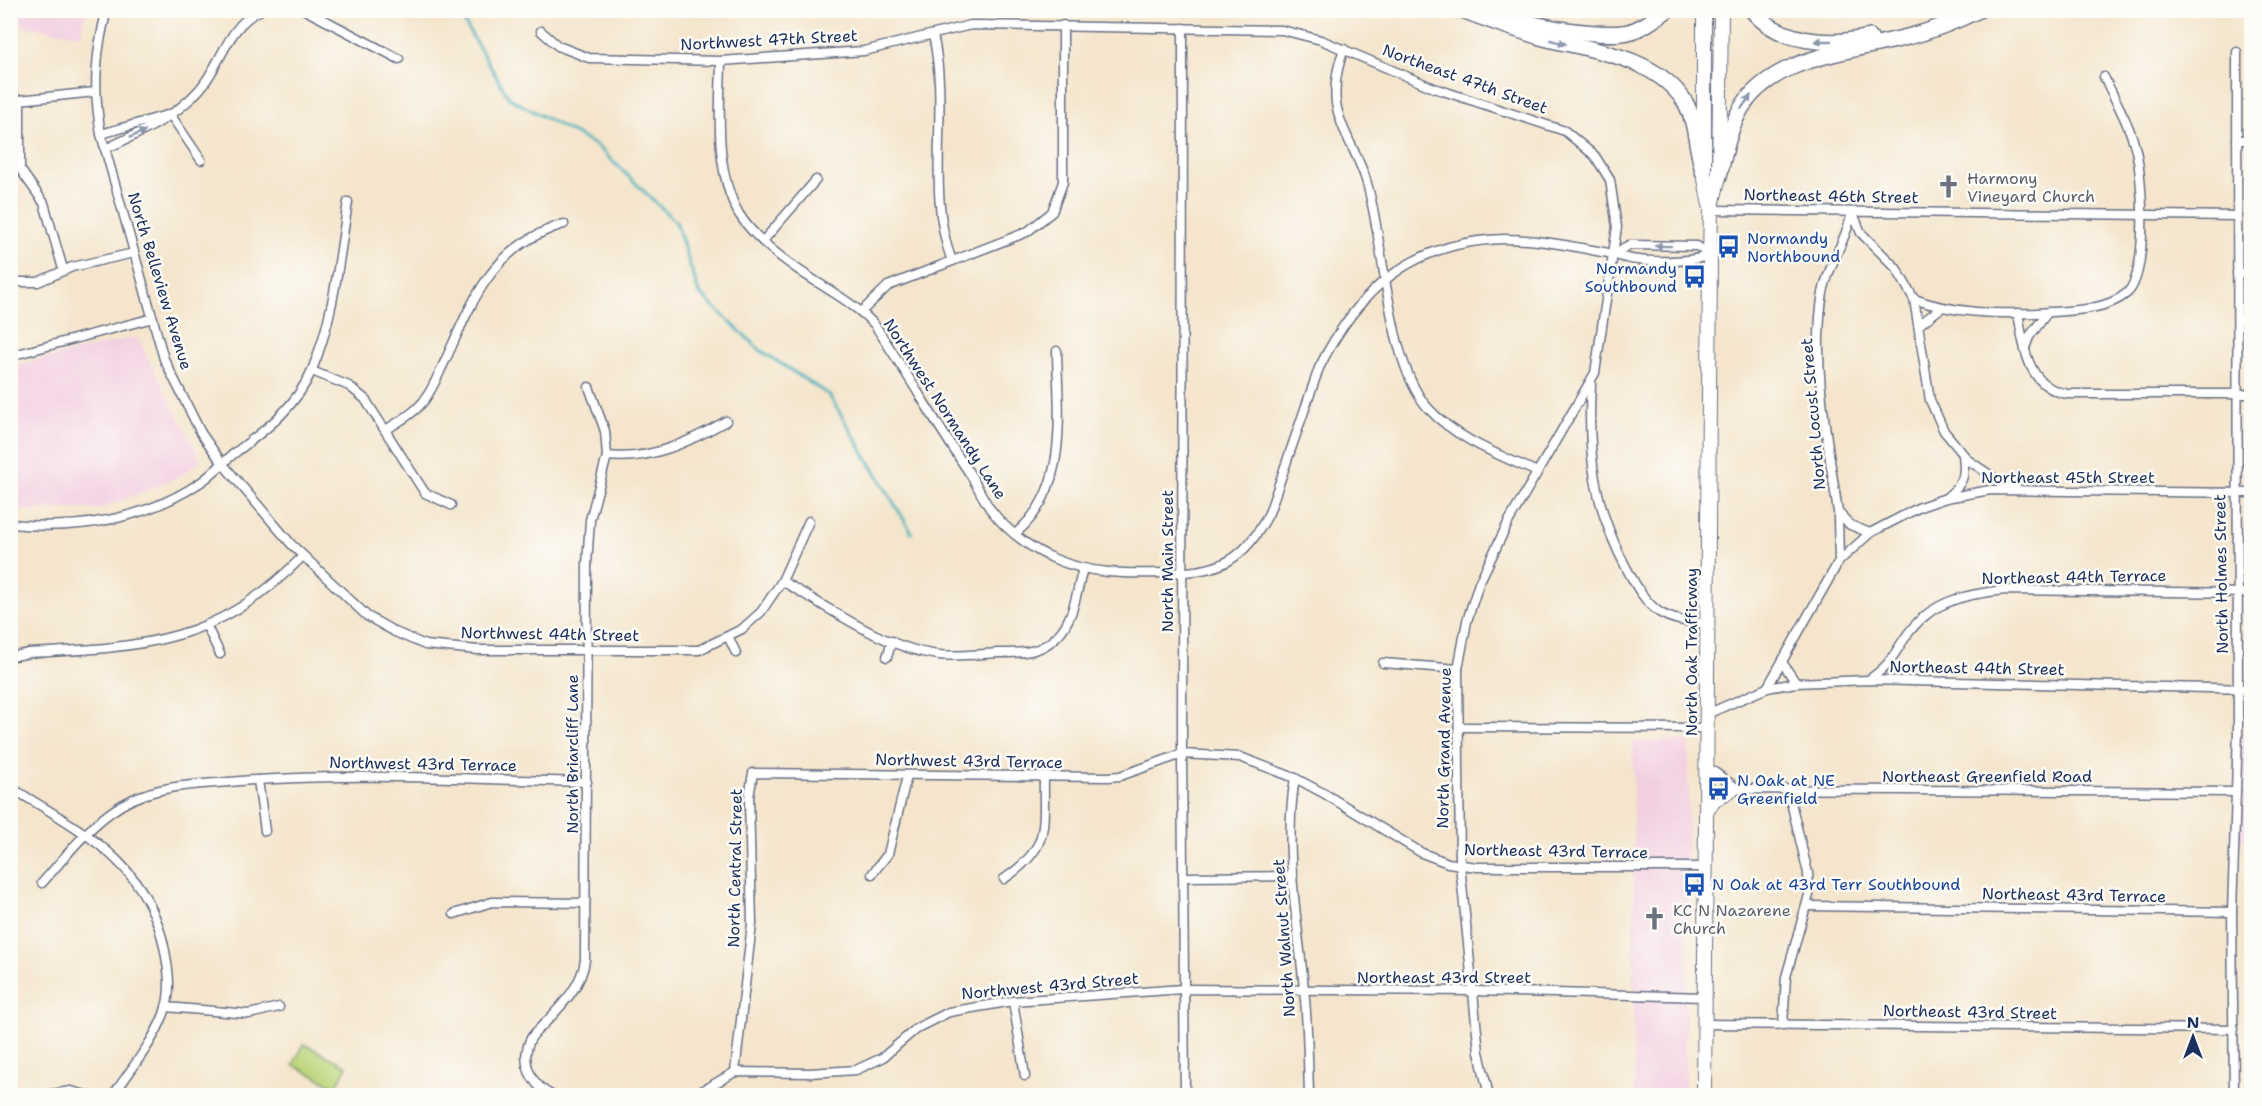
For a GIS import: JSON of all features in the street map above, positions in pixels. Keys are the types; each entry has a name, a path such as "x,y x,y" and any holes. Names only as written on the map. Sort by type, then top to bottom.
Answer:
{"highway":[{"path":"1463,10 1537,36 1632,62 1653,71 1675,89 1687,106 1711,175"},
{"path":"1501,10 1525,22 1574,31 1623,33 1641,27 1667,10"},
{"path":"1752,10 1762,21 1786,34 1827,41 1856,40 1908,30 1951,18 1961,10"},
{"path":"1711,175 1734,122 1751,95 1770,77 1795,65 1952,24 1979,10"}],"main road":[{"name":"North Oak Trafficway","path":"1704,10 1711,175 1704,1095"},
{"name":"North Oak Trafficway","path":"1711,175 1721,10"}],"street":[{"name":"North Belleview Avenue","path":"107,10 98,47 95,92 101,134 171,375 201,433 222,463 303,556"},
{"path":"240,10 243,21"},
{"path":"105,149 158,126 169,114 189,100 206,81 231,35 243,21 261,10"},
{"path":"305,10 399,59"},
{"name":"Northwest 47th Street","path":"541,31 568,51 589,58 721,61 864,51 971,25 1183,27"},
{"path":"862,311 888,286 1032,229 1055,206 1064,175 1063,26"},
{"name":"Northeast 47th Street","path":"1183,27 1282,30 1314,37 1434,88 1565,132 1595,156 1610,180 1617,227 1614,254"},
{"name":"North Main Street","path":"1183,27 1182,754 1185,1095"},
{"path":"933,35 940,84 940,201 945,243 952,261"},
{"path":"1344,49 1338,66 1337,106 1366,178 1402,362 1427,407 1473,442 1537,472"},
{"name":"North Holmes Street","path":"2234,1095 2232,912 2238,688 2236,52"},
{"name":"Northwest Normandy Lane","path":"721,61 724,174 740,216 763,241 793,266 862,311 874,324 991,510 1015,534 1040,552 1083,568 1120,573 1197,573 1221,566 1243,552 1258,534 1269,513 1319,368 1343,325 1374,288 1396,270 1436,252 1503,239 1614,254 1630,259 1696,261 1710,255"},
{"path":"1914,299 1941,308 2018,313 2048,312 2105,305 2126,294 2134,286 2141,264 2141,179 2135,145 2104,76"},
{"path":"10,101 95,92"},
{"path":"20,100 20,169 44,203 63,269"},
{"path":"101,134 169,114"},
{"path":"169,114 201,160"},
{"path":"2237,140 2252,140"},
{"path":"763,241 816,180"},
{"path":"10,524 50,527 80,525 130,515 186,491 274,424 298,397 312,371 330,317 348,202"},
{"name":"Northeast 46th Street","path":"1711,210 2238,216"},
{"path":"1852,212 1861,233 1896,268 1914,299 1930,400 1944,431 1963,455 2002,483 2023,490"},
{"name":"North Locust Street","path":"1839,561 1838,512 1825,414 1820,334 1822,300 1830,264 1846,234 1852,212"},
{"path":"387,429 411,414 430,392 483,282 496,265 521,242 545,229 564,224"},
{"path":"1846,234 1861,233"},
{"path":"1614,254 1629,245 1697,246 1710,255"},
{"path":"10,282 38,282 63,269 134,253"},
{"name":"North Grand Avenue","path":"1489,1095 1479,1052 1460,866 1458,669 1467,621 1479,583 1509,521 1592,382 1614,254"},
{"path":"1383,265 1396,270"},
{"path":"2237,273 2252,273"},
{"path":"1374,288 1389,294"},
{"path":"1919,325 1941,308"},
{"path":"2025,349 2029,337 2048,312"},
{"path":"2018,313 2025,349 2036,378 2045,386 2062,393 2252,394"},
{"path":"10,356 153,318"},
{"path":"1015,534 1034,514 1051,483 1057,452 1057,351"},
{"path":"312,371 355,390 370,404 425,493 451,505"},
{"path":"1592,382 1589,444 1596,496 1611,536 1629,573 1647,602 1661,613 1678,620 1708,624"},
{"name":"North Briarcliff Lane","path":"553,1095 542,1090 530,1077 526,1056 532,1038 566,1001 582,974 587,782 588,542 595,498 607,456 605,431 589,387"},
{"path":"1574,410 1589,415"},
{"path":"607,456 629,457 651,453 691,440 726,422"},
{"path":"1946,498 1961,485 1965,469 1963,455"},
{"name":"Northeast 45th Street","path":"1767,688 1839,561 1870,533 1920,507 1978,491 2252,494"},
{"name":"North Locust Street","path":"1838,512 1850,525 1870,533"},
{"name":"Northwest 44th Street","path":"303,556 367,616 425,645 497,651 699,650 729,638 761,612 782,580 808,521"},
{"path":"10,657 29,653 144,644 206,625 255,598 303,556"},
{"path":"782,580 892,642 940,655 1036,651 1057,636 1068,620 1083,568"},
{"name":"Northeast 44th Terrace","path":"1868,680 1891,663 1923,616 1937,606 1975,593 2005,590 2252,593"},
{"path":"206,625 220,654"},
{"path":"729,638 736,653"},
{"path":"887,657 892,642"},
{"path":"1782,662 1796,683"},
{"path":"1383,663 1458,669"},
{"path":"1891,663 1899,681"},
{"name":"Northeast 44th Street","path":"1707,714 1767,688 1796,683 1868,680 2252,689"},
{"path":"1459,728 1707,728"},
{"name":"Northwest 43rd Terrace","path":"753,773 1120,776 1182,754"},
{"name":"Northeast 43rd Terrace","path":"1182,754 1240,757 1294,778 1422,853 1460,866 1706,867"},
{"path":"1706,766 1738,789 1716,802 1706,817"},
{"name":"North Central Street","path":"735,1072 752,924 749,797 753,773"},
{"name":"Northwest 43rd Terrace","path":"42,883 86,834 116,808 149,793 170,788 258,780 355,776 587,782"},
{"path":"872,874 888,854 907,776"},
{"path":"1004,879 1034,855 1042,839 1044,777"},
{"name":"North Walnut Street","path":"1294,778 1292,794 1293,876 1305,992 1309,1095"},
{"path":"258,780 266,831"},
{"path":"10,787 86,834 120,861 150,904 162,938 169,973 166,1007 158,1026 113,1095"},
{"name":"Northeast Greenfield Road","path":"1738,789 2236,792"},
{"path":"1784,1025 1786,977 1807,906 1808,873 1788,790"},
{"path":"1184,877 1293,876"},
{"path":"454,914 492,902 585,903"},
{"name":"Northeast 43rd Terrace","path":"1807,906 2232,912"},
{"name":"Northwest 43rd Street","path":"693,1095 735,1072 849,1072 882,1058 917,1028 949,1012 1013,1002 1183,990"},
{"name":"Northeast 43rd Street","path":"1183,990 1474,991 1705,997"},
{"path":"1013,1002 1025,1077"},
{"path":"166,1007 249,1014 279,1007"},
{"name":"Northeast 43rd Street","path":"1705,1024 2234,1029"},
{"path":"39,1095 71,1091 90,1095"}],"shaded area":[{"path":"10,11 86,11 80,35 11,24"},
{"path":"137,337 201,460 177,478 100,509 11,510 11,366"},
{"path":"2241,733 2251,733 2251,840 2240,840"},
{"path":"1633,741 1689,741 1685,1095 1634,1095"}],"green space":[{"path":"304,1044 347,1066 336,1087 293,1065"}],"waterway":[{"path":"457,10 509,98 597,146 676,222 699,293 760,350 829,395 912,533"}],"place":[{"name":"Harmony Vineyard Church","path":"1949,187"},
{"name":"Normandy Northbound","path":"1729,247"},
{"name":"Normandy Southbound","path":"1695,277"},
{"name":"N Oak at NE Greenfield","path":"1719,789"},
{"name":"N Oak at 43rd Terr Southbound","path":"1694,884"},
{"name":"KC N Nazarene Church","path":"1655,919"}]}
